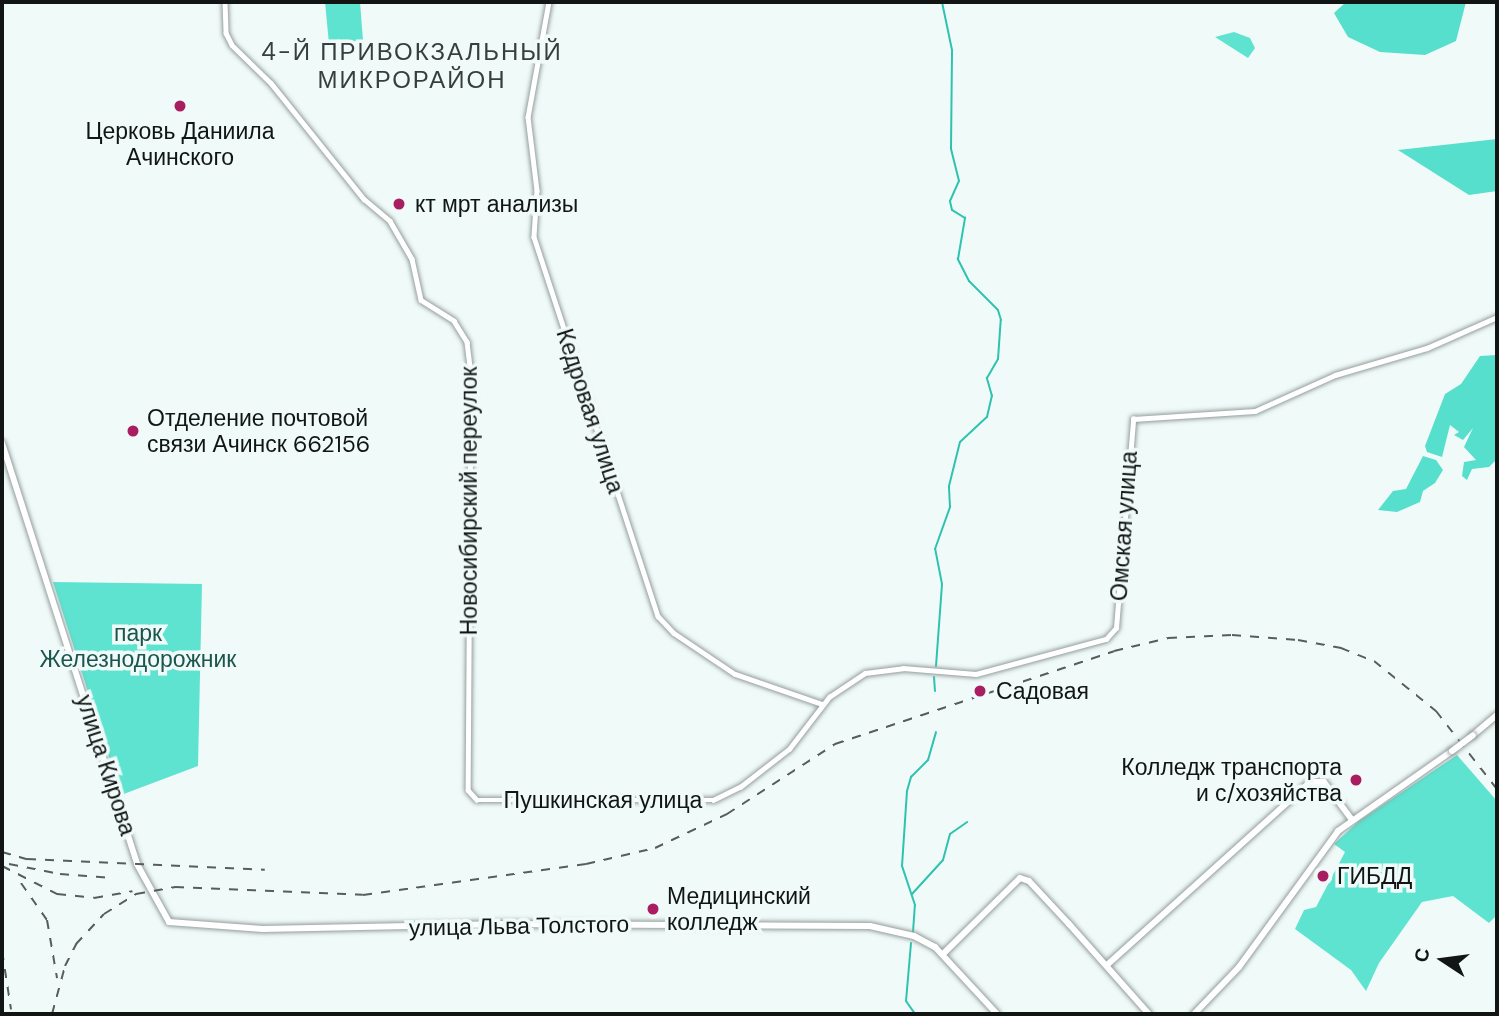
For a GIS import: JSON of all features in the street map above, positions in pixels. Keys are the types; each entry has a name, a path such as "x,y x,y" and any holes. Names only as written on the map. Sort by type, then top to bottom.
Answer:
{"main road":[{"name":"улица Кирова","path":"2,443 137,863 169,922"},
{"path":"1194,1014 1239,967 1332,838 1352,820 1452,751 1497,715"},
{"path":"1107,965 1310,782 1320,779 1352,820"},
{"path":"943,954 1020,878 1029,881 1149,1014"},
{"name":"улица Льва Толстого","path":"169,922 263,929 494,924 870,926 914,936 943,954 997,1014"}],"street":[{"name":"Новосибирский переулок","path":"225,2 226,33 232,45 271,83 369,203 386,216 404,242 421,300 454,321 468,346 471,797"},
{"name":"Кедровая улица","path":"549,2 528,117 537,186 534,237 658,616 674,633 735,674 822,704"},
{"name":"Омская улица","path":"871,671 985,673 1106,639 1114,632 1133,419 1255,411 1335,375 1427,348 1497,317"},
{"name":"Пушкинская улица","path":"471,797 489,801 713,800 740,786 789,749 822,704 844,685 871,671"}],"green space":[{"path":"325,2 360,2 363,40 329,44"},
{"path":"1346,2 1466,2 1456,41 1425,55 1380,52 1348,37 1334,13"},
{"path":"1234,32 1250,38 1255,48 1248,58 1215,37"},
{"path":"1497,139 1497,191 1469,195 1398,150"},
{"path":"1497,355 1497,459 1489,467 1472,469 1467,480 1462,476 1464,462 1476,460 1464,447 1473,428 1463,440 1454,435 1459,432 1450,425 1442,457 1427,452 1425,446 1445,394 1461,384 1480,356"},
{"path":"1423,456 1436,460 1443,470 1435,483 1423,491 1420,502 1397,512 1378,510 1393,491 1406,489"},
{"name":"парк Железнодорожник","path":"53,582 202,584 198,766 121,795"},
{"path":"1457,755 1497,801 1497,915 1489,923 1453,896 1422,902 1379,963 1366,991 1351,970 1295,929 1304,910 1316,907 1345,852 1334,844 1359,821"}],"waterway":[{"path":"936,666 942,584 935,549 950,507 949,486 960,442 987,417 992,396 987,378 998,359 1001,320 998,310 969,281 958,259 965,218 952,210 950,201 959,181 951,149 952,50 942,2"},
{"path":"934,677 935,691"},
{"path":"913,932 915,905 902,866 907,791 911,777 928,760 936,732"},
{"path":"912,894 943,860 950,834 967,822"},
{"path":"911,943 906,1001 915,1014"}],"railway":[{"path":"52,1014 65,966 76,944 104,914 136,894 175,887 363,895 586,864 655,848 727,814 835,744 1114,651 1168,638 1232,635 1298,640 1341,648 1374,661 1436,711 1497,789"},
{"path":"2,852 27,859 265,870"},
{"path":"9,864 60,874 113,878"},
{"path":"2,866 57,894 94,898 132,891"},
{"path":"21,883 47,920 57,978"},
{"path":"2,951 11,1009"}],"place":[{"name":"Церковь Даниила Ачинского","path":"180,106"},
{"name":"кт мрт анализы","path":"399,204"},
{"name":"Отделение почтовой связи Ачинск 662156","path":"133,431"},
{"name":"Садовая","path":"980,691"},
{"name":"Колледж транспорта и с/хозяйства","path":"1356,780"},
{"name":"ГИБДД","path":"1323,876"},
{"name":"Медицинский колледж","path":"653,909"}],"district":[{"name":"4-Й ПРИВОКЗАЛЬНЫЙ МИКРОРАЙОН","path":"412,66"}]}
